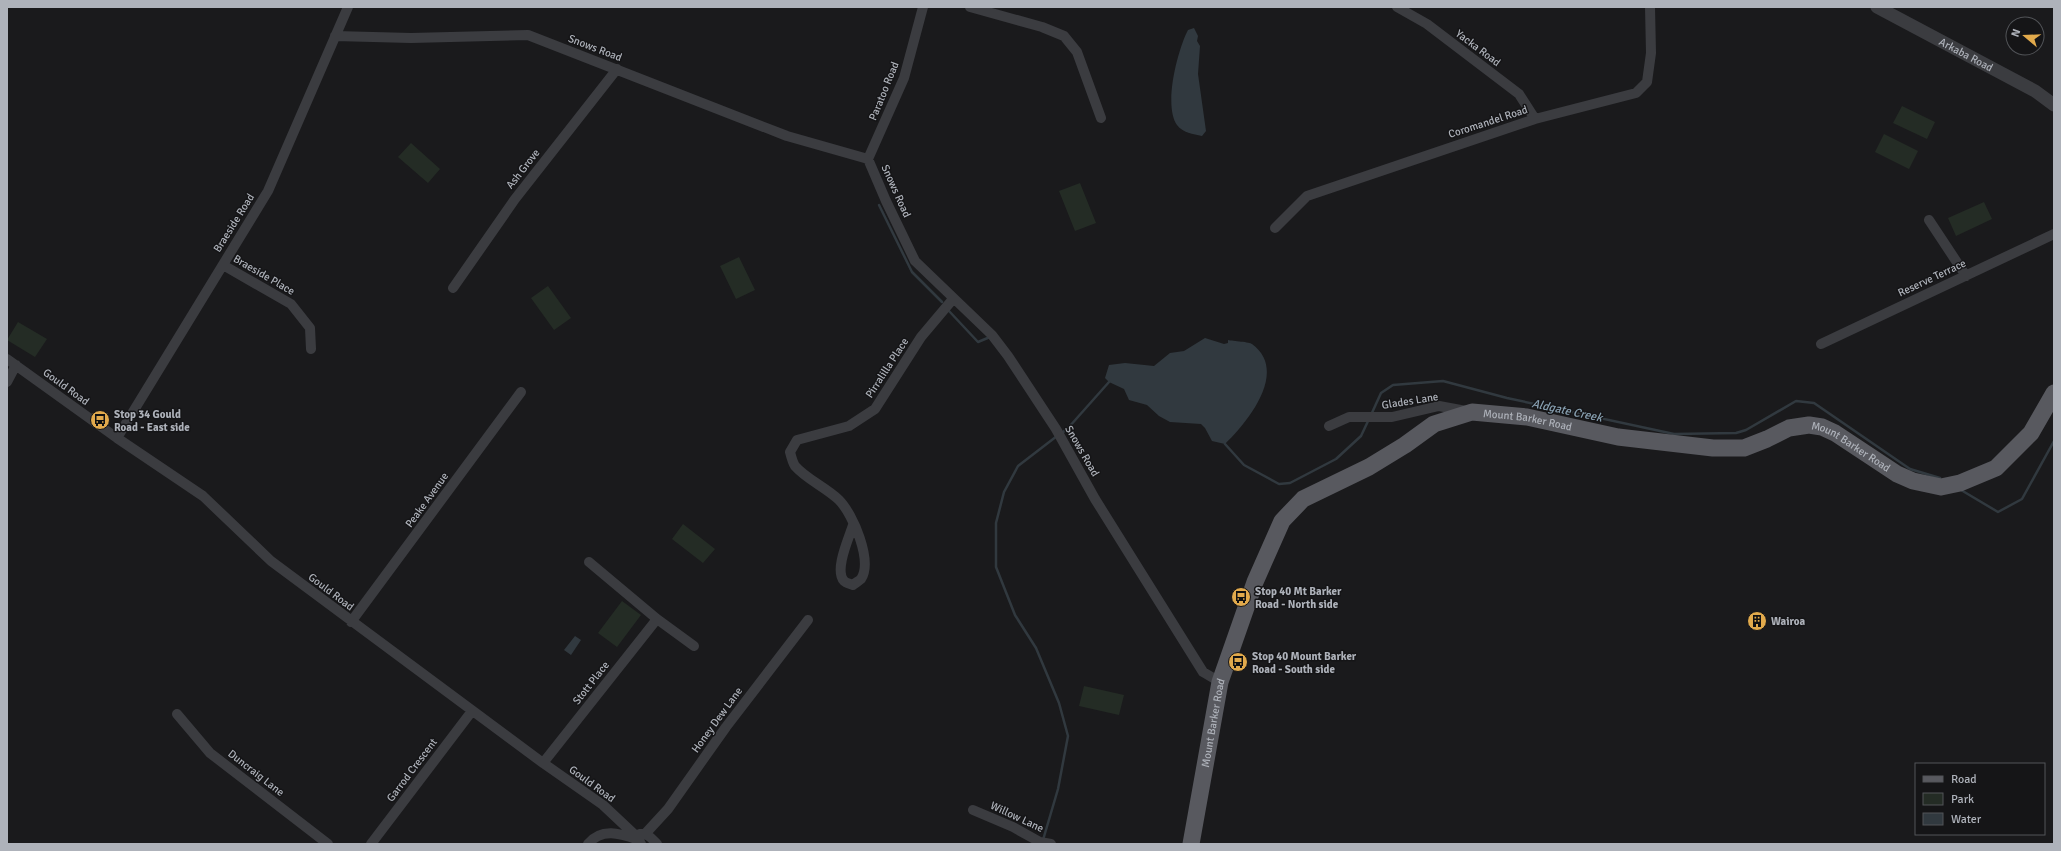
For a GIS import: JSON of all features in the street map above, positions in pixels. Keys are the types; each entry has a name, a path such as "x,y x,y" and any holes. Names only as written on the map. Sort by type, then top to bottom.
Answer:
{"main road":[{"name":"Mount Barker Road","path":"1191,844 1220,682 1255,582 1282,521 1303,499 1369,467 1434,424 1472,412 1527,418 1618,437 1713,448 1744,448 1767,440 1789,428 1809,425 1822,427 1835,433 1897,474 1913,481 1941,487 1960,483 1996,468 2031,433 2054,393"}],"street":[{"name":"Braeside Road","path":"117,438 268,191 348,7"},
{"name":"Paratoo Road","path":"868,159 904,78 923,7"},
{"path":"970,7 1042,27 1064,36 1077,52 1101,118"},
{"name":"Yacka Road","path":"1397,7 1427,24 1519,94 1535,119"},
{"name":"Coromandel Road","path":"1275,228 1307,196 1535,119 1636,93 1643,88 1647,82 1651,53 1650,7"},
{"name":"Arkaba Road","path":"1877,7 2035,91 2054,105"},
{"name":"Snows Road","path":"335,36 411,38 528,35 617,69 673,93 787,136 868,159 886,202 915,260 992,336 1008,356 1056,429 1096,499 1203,672 1220,682"},
{"name":"Ash Grove","path":"453,288 515,200 617,69"},
{"path":"1930,220 1966,276"},
{"name":"Reserve Terrace","path":"1821,344 2054,234"},
{"name":"Braeside Place","path":"223,265 291,304 310,328 311,349"},
{"name":"Pirralilla Place","path":"853,525 842,556 840,573 845,581 853,585 861,579 864,563 863,550 848,512 839,500 795,466 790,452 797,440 849,426 875,409 921,337 953,298"},
{"name":"Gould Road","path":"7,359 117,438 203,496 270,561 472,711 603,805 640,838 657,844"},
{"path":"7,382 16,365"},
{"name":"Peake Avenue","path":"351,622 522,392"},
{"name":"Glades Lane","path":"1329,426 1349,417 1392,417 1439,406 1472,412"},
{"path":"589,562 657,619 694,646"},
{"name":"Stott Place","path":"543,763 657,619"},
{"name":"Honey Dew Lane","path":"640,838 668,809 726,727 808,620"},
{"name":"Garrod Crescent","path":"371,844 472,711"},
{"name":"Duncraig Lane","path":"177,714 210,753 328,844"},
{"name":"Willow Lane","path":"973,810 1013,827 1044,843 1051,844"},
{"path":"588,844 606,832 640,838"}],"green space":[{"path":"1902,106 1935,122 1927,139 1893,123"},
{"path":"1884,134 1918,151 1909,169 1875,152"},
{"path":"411,143 440,169 428,183 398,157"},
{"path":"1080,183 1096,223 1075,231 1059,191"},
{"path":"1984,202 1992,219 1956,236 1948,218"},
{"path":"739,257 755,290 736,299 720,266"},
{"path":"548,286 571,318 554,330 531,298"},
{"path":"18,322 47,339 35,357 7,340"},
{"path":"683,524 715,549 703,563 672,539"},
{"path":"622,601 641,615 617,647 598,633"},
{"path":"1084,686 1124,695 1119,715 1079,706"}],"water":[{"path":"1194,28 1198,36 1197,41 1200,46 1198,74 1206,131 1202,136 1188,133 1179,128 1173,116 1171,104 1176,63 1188,30"},
{"path":"1205,338 1224,344 1228,343 1228,340 1251,343 1262,355 1267,368 1266,382 1261,396 1244,423 1225,444 1212,441 1201,424 1170,422 1159,416 1147,405 1129,400 1124,389 1109,382 1105,378 1109,365 1125,363 1154,366 1170,353 1184,351"},
{"path":"575,636 581,640 571,655 564,650"}],"waterway":[{"path":"879,205 912,272 942,302"},
{"path":"949,311 978,342 990,337"},
{"name":"Aldgate Creek","path":"1371,415 1381,393 1393,385 1443,381 1507,398 1674,434 1736,433 1746,430 1796,401 1814,403 1910,469 1940,478"},
{"path":"1062,433 1109,382"},
{"name":"Aldgate Creek","path":"1225,444 1244,465 1279,484 1290,483 1336,459 1361,436 1369,419"},
{"path":"1043,840 1058,789 1068,736 1059,703 1036,648 1015,615 996,567 996,523 1004,492 1018,466 1057,436"},
{"name":"Aldgate Creek","path":"1961,490 1998,512 2022,499 2054,441"}],"place":[{"name":"Stop 34 Gould Road - East side","path":"100,420"},
{"name":"Stop 40 Mt Barker Road - North side","path":"1241,597"},
{"name":"Wairoa","path":"1757,621"},
{"name":"Stop 40 Mount Barker Road - South side","path":"1238,662"}]}
